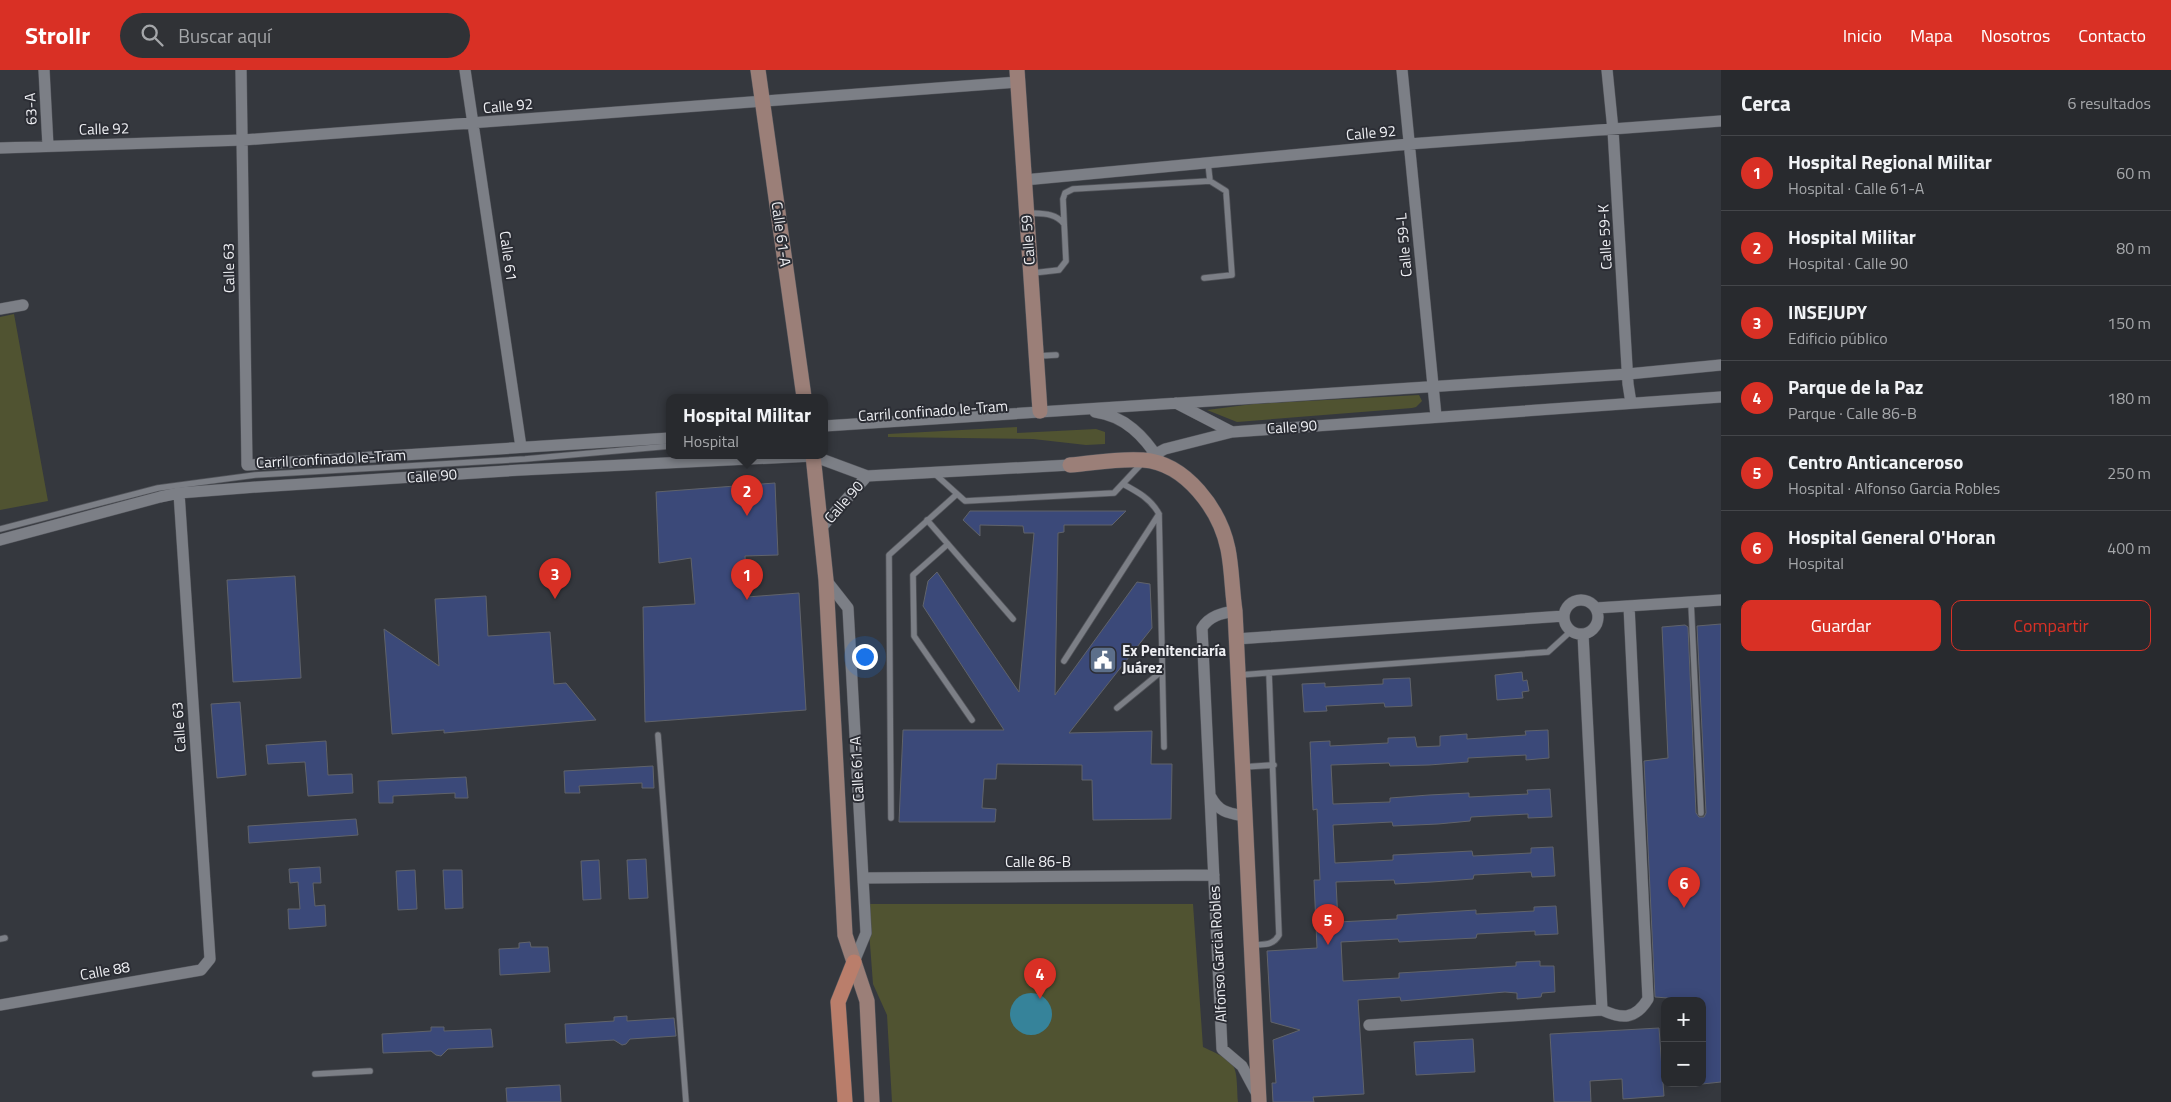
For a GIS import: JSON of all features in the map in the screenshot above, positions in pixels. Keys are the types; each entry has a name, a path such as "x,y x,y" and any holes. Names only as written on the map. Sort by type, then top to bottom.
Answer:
{"main road":[{"path":"845,1102 838,1002 854,962"}],"street":[{"name":"63-A","path":"44,70 48,146"},
{"name":"Calle 63","path":"241,70 247,465"},
{"name":"Calle 61","path":"466,70 521,447"},
{"name":"Calle 61-A","path":"758,70 804,394"},
{"name":"Calle 59-L","path":"1402,70 1436,416"},
{"name":"Calle 59-K","path":"1607,70 1613,130 1631,403"},
{"name":"Calle 92","path":"0,148 243,140 762,101 1017,76"},
{"name":"Calle 59","path":"1017,76 1040,411"},
{"name":"Calle 92","path":"1024,180 1409,144 1721,121"},
{"path":"0,309 23,304"},
{"path":"828,426 1628,374 1721,365"},
{"name":"Calle 90","path":"823,459 867,476 935,474 1154,460 1165,449 1232,432 1721,397"},
{"path":"1176,403 1232,432"},
{"path":"1074,409 1108,414 1124,421 1136,431 1154,460"},
{"name":"Calle 90","path":"247,465 666,438"},
{"name":"Calle 90","path":"0,540 179,493 521,470 735,459"},
{"name":"Calle 61-A","path":"813,459 826,580 845,935 867,1001 872,1102"},
{"name":"Alfonso Garcia Robles","path":"1154,460 1173,469 1192,484 1207,502 1218,520 1228,550 1236,639 1259,1100"},
{"name":"Calle 90","path":"821,528 867,476"},
{"name":"Calle 63","path":"179,493 210,959"},
{"name":"Calle 61-A","path":"826,580 848,608 866,933 854,962"},
{"path":"1578,600 1588,601 1596,608 1598,618 1593,629 1577,632 1567,626 1564,616 1569,605 1578,600"},
{"path":"1596,608 1721,600"},
{"path":"1369,1025 1602,1010 1616,1016 1630,1016 1641,1011 1648,1000 1629,606"},
{"name":"Alfonso Garcia Robles","path":"1234,611 1213,617 1202,628 1222,1049 1242,1066 1259,1100"},
{"path":"1236,639 1564,616"},
{"path":"1577,632 1602,1010"},
{"path":"1210,796 1216,807 1223,812 1244,816"},
{"name":"Calle 86-B","path":"863,878 1214,875"},
{"name":"Calle 88","path":"0,1005 201,970 210,959"}],"lane":[{"path":"1208,163 1210,181"},
{"path":"1030,274 1053,272 1063,267 1066,262 1063,199 1064,194 1073,189 1210,181 1226,191 1232,275 1204,278"},
{"path":"1026,213 1049,214 1064,224"},
{"path":"1036,356 1056,355"},
{"name":"Carril confinado Ie-Tram","path":"828,431 1038,417 1040,411"},
{"name":"Carril confinado Ie-Tram","path":"0,529 158,488 255,475 517,460 666,446"},
{"path":"935,474 965,502 1114,493 1154,460"},
{"path":"1123,484 1148,500 1159,514 1164,747"},
{"path":"891,818 889,555 957,494"},
{"path":"1064,661 1159,514"},
{"path":"927,520 1013,619"},
{"path":"948,544 913,575 914,636 972,720"},
{"path":"1691,602 1701,813"},
{"path":"1238,675 1548,652 1577,632"},
{"path":"1118,708 1162,671"},
{"path":"1251,945 1271,943 1276,941 1279,934 1269,673"},
{"path":"658,735 686,1102"},
{"path":"1242,767 1274,766"},
{"path":"315,1074 370,1071"}],"green space":[{"path":"14,314 48,501 0,510 0,317"},
{"path":"1419,395 1422,401 1412,408 1237,422 1207,410 1253,404"},
{"path":"1017,427 1017,433 1096,429 1105,432 1105,444 1086,445 1033,439 888,437 888,434"},
{"path":"867,904 1193,904 1203,1047 1223,1057 1233,1066 1237,1079 1238,1102 892,1102 887,1015 873,984"}],"water":[{"path":"1031,993 1039,995 1048,1003 1052,1014 1050,1022 1042,1031 1031,1035 1023,1033 1014,1025 1010,1014 1012,1006 1020,997"}],"building":[{"path":"775,483 778,555 745,556 747,597 799,593 806,710 645,722 643,607 695,604 691,558 659,563 656,492"},
{"name":"Ex Penitenciaría Juárez","path":"970,511 1126,511 1112,525 1064,525 1064,532 1058,533 1055,695 1137,582 1150,584 1152,628 1069,733 1152,731 1151,764 1172,764 1171,819 1093,820 1092,780 1082,780 1082,765 997,764 996,779 984,779 982,808 996,809 995,822 899,822 903,730 1004,730 923,606 928,581 937,572 1019,692 1034,533 1024,533 1023,526 980,525 980,536 963,520"},
{"path":"295,576 301,678 233,682 227,580"},
{"path":"486,596 488,636 550,632 554,684 566,683 596,720 444,733 444,730 392,734 384,629 439,666 435,599"},
{"path":"1721,624 1721,1082 1706,1084 1706,997 1655,997 1644,761 1668,758 1662,627 1685,625 1688,627 1696,813 1699,817 1704,817 1706,813 1697,626"},
{"path":"1522,672 1523,681 1527,680 1529,691 1522,692 1523,698 1497,700 1495,675"},
{"path":"1410,678 1412,706 1385,707 1384,703 1326,706 1327,711 1304,712 1302,684 1325,683 1325,687 1383,684 1383,679"},
{"path":"240,702 246,775 217,778 211,704"},
{"path":"1548,730 1549,758 1526,760 1526,755 1468,758 1468,762 1429,765 1390,766 1389,763 1331,765 1333,804 1390,802 1390,798 1429,795 1469,793 1469,797 1528,794 1527,790 1550,789 1552,817 1528,818 1528,814 1471,817 1470,821 1438,824 1393,826 1392,822 1333,825 1335,863 1393,860 1393,855 1472,851 1473,856 1531,853 1531,848 1553,847 1555,876 1532,877 1531,872 1474,875 1473,879 1395,884 1394,880 1336,882 1338,922 1397,919 1397,915 1476,910 1476,914 1534,911 1534,907 1556,906 1558,934 1535,935 1535,931 1477,934 1476,938 1399,942 1398,939 1341,942 1343,981 1399,978 1399,973 1516,966 1516,962 1540,961 1540,966 1554,966 1555,992 1542,993 1541,997 1517,999 1517,993 1505,992 1401,1001 1400,997 1358,1000 1364,1094 1313,1097 1314,1102 1273,1102 1272,1083 1276,1083 1273,1040 1300,1030 1271,1022 1267,951 1317,948 1314,880 1320,880 1317,809 1313,810 1310,742 1330,741 1330,746 1388,743 1388,738 1415,737 1417,747 1440,746 1440,736 1467,734 1467,739 1526,735 1525,731"},
{"path":"326,741 328,775 352,774 353,793 308,796 305,762 268,764 266,745"},
{"path":"653,766 654,788 642,788 642,783 579,786 580,793 565,793 564,771"},
{"path":"466,777 468,798 455,798 455,793 393,796 393,803 379,803 378,781"},
{"path":"356,819 358,835 249,843 248,826"},
{"path":"646,859 648,898 629,899 627,860"},
{"path":"599,860 601,899 583,900 581,861"},
{"path":"320,867 321,883 313,883 315,906 325,905 326,926 289,929 288,909 300,909 298,882 290,883 289,869"},
{"path":"415,870 417,909 398,910 396,871"},
{"path":"443,870 462,870 463,908 445,909"},
{"path":"530,942 531,947 548,947 550,972 500,975 499,949 519,948 519,943"},
{"path":"627,1016 627,1021 674,1018 676,1036 630,1039 626,1044 622,1045 614,1040 566,1043 565,1024 614,1021 614,1017"},
{"path":"431,1027 444,1027 444,1031 491,1029 493,1047 448,1049 441,1056 431,1051 383,1053 382,1034 431,1031"},
{"path":"1659,1028 1661,1087 1663,1087 1664,1096 1623,1099 1622,1079 1590,1081 1591,1102 1554,1102 1550,1034"},
{"path":"1473,1039 1475,1072 1416,1075 1414,1042"},
{"path":"560,1085 561,1102 507,1102 506,1088"}],"place":[{"name":"Hospital Militar","path":"747,516"},
{"name":"INSEJUPY","path":"555,599"},
{"name":"Hospital Regional Militar","path":"747,600"},
{"name":"Ex Penitenciaría Juárez","path":"1103,660"},
{"name":"Hospital General O'Horan","path":"1684,908"},
{"name":"Centro Anticanceroso","path":"1328,945"},
{"name":"Parque de la Paz","path":"1040,999"}]}
